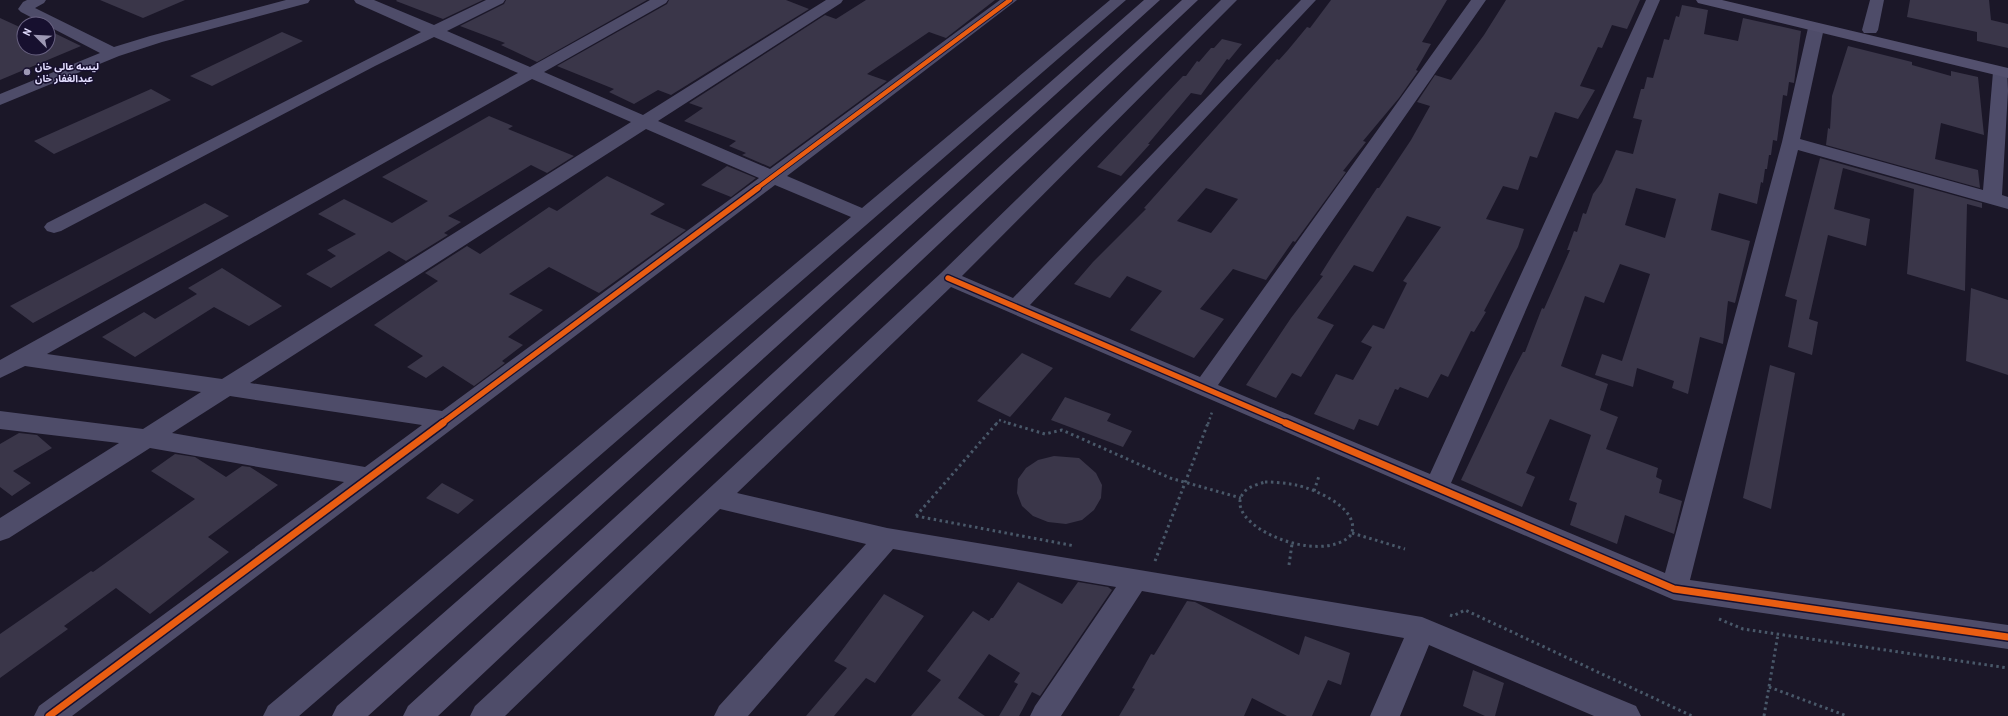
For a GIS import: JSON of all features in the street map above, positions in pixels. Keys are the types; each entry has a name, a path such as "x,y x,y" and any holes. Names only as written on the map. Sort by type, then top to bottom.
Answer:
{"main road":[{"path":"347,716 1153,0"},
{"path":"418,716 1191,0"},
{"path":"1702,0 1816,28 2006,69"},
{"path":"1751,0 1870,30 2006,69"}],"street":[{"path":"38,0 28,5 26,9 113,53"},
{"path":"0,100 113,53 279,3 303,0"},
{"path":"361,0 774,176 864,216"},
{"path":"54,227 369,63 498,0"},
{"path":"0,370 661,0"},
{"path":"0,531 836,0"},
{"path":"49,716 1010,0"},
{"path":"278,716 1119,0"},
{"path":"485,716 948,278 1230,0"},
{"path":"1016,307 1309,0"},
{"path":"1204,388 1479,0"},
{"path":"1437,486 1653,0"},
{"path":"1870,30 1877,0"},
{"path":"1674,589 1791,142 1816,28"},
{"path":"1791,142 2000,200 2006,69"},
{"path":"948,278 1437,486 1674,589 2008,637"},
{"path":"22,358 447,420"},
{"path":"0,420 146,438 370,477"},
{"path":"714,498 887,538 1146,570 1422,629 1626,716"},
{"path":"729,716 887,538"},
{"path":"1045,716 1146,570"},
{"path":"1385,716 1422,629"}],"path":[{"path":"1146,570 1185,482 1212,410"},
{"path":"916,516 999,420 1045,434 1062,430 1170,478 1241,498"},
{"path":"1314,491 1319,476"},
{"path":"1265,482 1286,483 1314,491 1335,502 1349,517 1353,524 1352,533 1342,541 1326,546 1304,547 1292,544 1280,540 1252,524 1241,508 1241,498 1245,491 1265,482"},
{"path":"1352,533 1405,549"},
{"path":"1289,565 1292,544"},
{"path":"1446,614 1453,616 1465,610 1692,716"},
{"path":"1764,716 1778,634"},
{"path":"1769,687 1847,716"}],"building":[{"path":"100,0 185,0 143,18"},
{"path":"483,0 443,19 396,1"},
{"path":"506,0 647,0 537,62 501,45 505,43 460,26 504,4"},
{"path":"669,0 786,0 809,9 671,95 658,90 634,104 609,92 614,89 557,66 667,4"},
{"path":"866,0 995,0 946,38 929,32 867,74 887,81 770,167 742,155 746,153 729,146 736,141 684,121 703,108 689,103 825,15 836,19"},
{"path":"1331,0 1447,0 1422,42 1431,44 1416,70 1418,71 1399,98 1363,141 1366,142 1343,171 1346,172 1295,242 1293,241 1266,280 1233,269 1200,309 1224,319 1194,358 1130,330 1162,291 1127,276 1110,298 1074,284 1093,262 1146,209 1144,208 1277,59 1279,60 1307,27 1310,28","holes":["1206,188 1238,199 1211,233 1177,221"]},
{"path":"1506,0 1640,0 1627,29 1612,25 1602,48 1598,47 1580,86 1595,90 1578,119 1555,112 1537,158 1530,156 1518,190 1503,186 1486,219 1524,229 1518,247 1484,311 1486,312 1474,332 1471,331 1448,377 1441,374 1428,398 1400,387 1398,390 1395,389 1378,426 1359,419 1354,430 1314,414 1336,374 1353,380 1372,347 1361,342 1373,325 1384,329 1407,283 1403,281 1441,227 1407,216 1373,272 1354,265 1317,318 1334,325 1301,377 1292,373 1276,398 1246,385 1291,318 1323,276 1320,275 1332,256 1411,140 1430,106 1417,102 1435,75 1451,80 1484,35"},
{"path":"1910,0 1989,0 1991,20 2008,24 2008,48 1977,41 1977,32 1907,17"},
{"path":"1682,5 1708,10 1704,34 1738,41 1743,18 1801,31 1794,83 1789,82 1787,96 1783,95 1777,141 1773,140 1771,155 1769,155 1767,169 1765,169 1763,183 1761,182 1757,204 1719,193 1711,230 1750,241 1735,303 1728,301 1723,344 1700,337 1688,394 1672,388 1674,381 1637,368 1633,387 1595,375 1602,354 1622,361 1650,274 1620,264 1604,303 1585,296 1561,366 1608,384 1600,410 1618,417 1606,449 1658,468 1656,477 1662,480 1659,493 1682,501 1674,534 1625,515 1617,544 1570,525 1577,503 1569,500 1591,435 1550,419 1526,473 1535,477 1522,507 1461,480 1510,377 1523,352 1525,352 1542,308 1544,309 1570,250 1567,250 1574,231 1577,232 1583,213 1586,214 1593,194 1602,182 1616,150 1633,154 1642,120 1633,118 1641,89 1644,89 1647,77 1653,78 1664,39 1669,40 1676,16 1679,17","holes":["1636,188 1676,199 1665,238 1625,225"]},
{"path":"0,18 16,25 16,56 56,56 56,34 81,46 0,80"},
{"path":"282,32 303,41 212,86 190,76"},
{"path":"1222,39 1242,44 1229,60 1227,59 1201,95 1191,93 1148,144 1150,144 1121,176 1097,167 1183,76 1186,76 1197,61 1199,62 1211,48 1214,48"},
{"path":"1848,46 1912,62 1912,65 1951,76 1951,71 1978,77 1984,135 1941,123 1935,159 1978,170 1980,188 1826,145 1828,128 1830,129 1832,96"},
{"path":"151,89 171,100 54,154 34,141"},
{"path":"489,116 513,126 508,129 574,156 547,173 531,165 448,216 461,222 444,233 448,235 406,261 389,251 331,288 306,274 336,256 327,250 356,234 318,214 344,199 392,223 428,201 382,177"},
{"path":"1820,158 1982,203 1982,208 1967,204 1965,291 1907,274 1914,189 1843,168 1834,209 1870,219 1866,246 1828,235 1809,319 1818,322 1812,355 1788,347 1797,300 1785,296"},
{"path":"727,166 756,178 731,197 701,185"},
{"path":"607,176 665,204 650,214 686,230 599,293 549,267 509,294 543,310 508,337 523,345 502,361 505,363 474,386 443,366 426,378 407,367 423,356 374,325 438,281 425,273 467,246 480,254 549,207 557,211"},
{"path":"205,203 229,216 33,323 10,306"},
{"path":"222,268 282,306 249,326 214,307 135,357 102,337 144,312 155,319 197,294 188,288"},
{"path":"1971,288 2008,300 2008,375 1966,361"},
{"path":"1022,353 1053,368 1010,417 977,401"},
{"path":"1770,365 1795,373 1771,509 1743,498"},
{"path":"1065,397 1111,414 1107,421 1132,431 1123,447 1051,420"},
{"path":"19,433 37,435 52,448 13,471 31,483 12,496 0,487 0,444"},
{"path":"175,454 195,457 226,477 242,466 250,467 278,485 208,537 229,552 150,614 116,588 64,626 68,629 0,678 0,634 91,571 93,572 195,499 151,471"},
{"path":"1054,456 1079,458 1096,473 1102,485 1101,498 1094,510 1082,520 1066,524 1048,522 1033,516 1022,506 1017,493 1018,479 1026,468 1038,460"},
{"path":"442,483 474,500 458,514 426,498"},
{"path":"1018,582 1062,604 1078,582 1108,587 1112,590 1040,696 1032,692 1019,716 999,716 1018,684 1014,682 1020,673 989,654 958,698 985,716 911,716 941,680 927,671 973,611 989,621 993,618"},
{"path":"884,594 924,616 875,683 866,678 834,716 806,716 847,668 834,661"},
{"path":"1187,601 1195,602 1299,655 1305,636 1350,653 1341,685 1328,680 1312,716 1287,716 1252,698 1244,716 1119,716 1135,689 1132,688 1151,654 1154,655"},
{"path":"1473,670 1504,683 1495,716 1485,716 1463,706"}],"cycle path":[{"path":"49,716 1010,0"},
{"path":"948,278 1674,589 2008,637"}],"place":[{"name":"لیسه عالی خان عبدالغفار خان","path":"27,72"}]}
